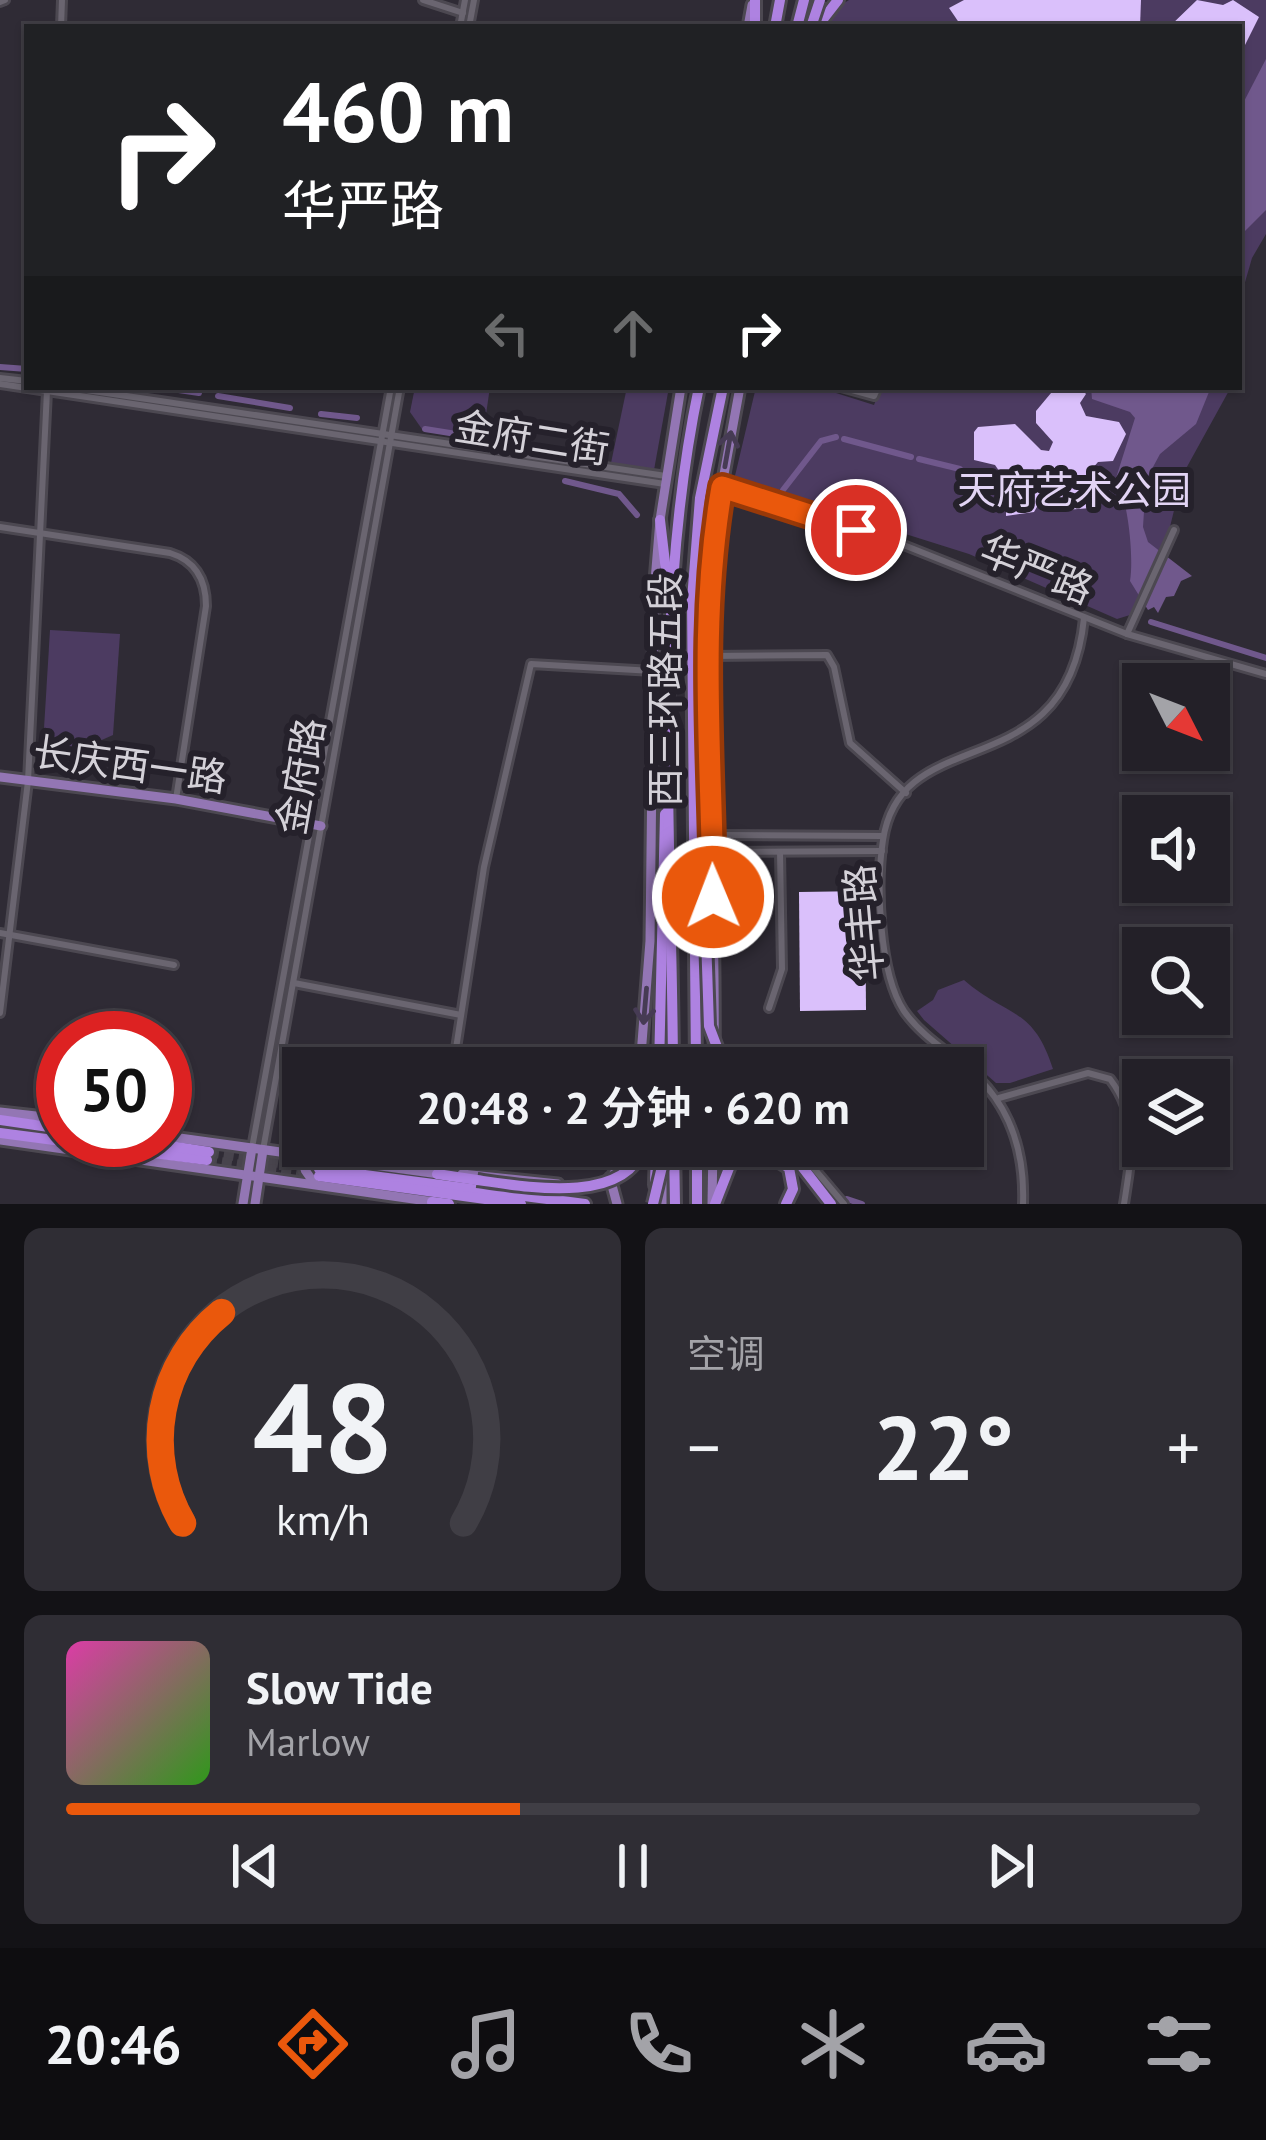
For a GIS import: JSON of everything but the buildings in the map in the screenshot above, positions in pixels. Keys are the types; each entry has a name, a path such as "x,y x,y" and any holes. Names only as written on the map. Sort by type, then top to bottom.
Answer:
{"highway":[{"path":"817,24 838,0"},
{"name":"西三环路五段","path":"674,1047 669,597 683,472 699,390"},
{"name":"西三环路五段","path":"696,1047 695,545 722,390"},
{"path":"659,520 669,597"},
{"path":"695,545 709,627"},
{"path":"659,1047 662,846 671,764"},
{"path":"693,766 708,849 709,1026 718,1047"},
{"path":"0,1116 36,1124"},
{"path":"0,1136 205,1156"},
{"path":"714,1204 731,1163 751,1152 773,1155 789,1168 793,1189 786,1204"},
{"path":"192,1153 205,1156"},
{"path":"438,1193 588,1201 630,1176 634,1167"},
{"path":"657,1204 659,1167"},
{"path":"668,1167 674,1204"},
{"path":"697,1167 697,1204"},
{"path":"802,1167 831,1204"},
{"path":"319,1172 521,1204"},
{"path":"438,1193 477,1180 588,1201"},
{"path":"518,1186 544,1199"}],"main road":[{"path":"642,1047 650,941 659,520 681,390"},
{"path":"715,1047 706,751 709,627 722,487 739,390"},
{"name":"长庆西一路","path":"0,777 176,799 316,825"},
{"path":"0,1116 36,1118"},
{"path":"205,1156 257,1149 319,1172"},
{"name":"金府路","path":"254,1176 257,1149"},
{"path":"192,1150 254,1176 319,1172"},
{"path":"438,1193 484,1174 584,1188 610,1178 617,1167"},
{"path":"657,1204 661,1167"},
{"path":"713,1167 714,1204"},
{"path":"243,1204 254,1176"},
{"path":"254,1176 255,1204"},
{"path":"610,1178 618,1193 617,1204"}],"street":[{"path":"423,0 463,13"},
{"path":"461,24 465,0"},
{"path":"0,1012 28,781 48,390"},
{"path":"61,390 386,440"},
{"path":"84,390 386,440"},
{"name":"金府路","path":"386,440 391,390"},
{"name":"金府路","path":"257,1149 386,440 399,390"},
{"name":"金府二街","path":"386,440 666,480"},
{"name":"华严路","path":"722,487 902,544 1127,634 1266,674"},
{"path":"0,527 170,553 188,560 201,576 206,607 176,799"},
{"path":"1127,634 1174,530"},
{"name":"华丰路","path":"1023,1204 1022,1162 999,1098 923,1032 893,992 884,939 883,836 906,793 935,767 1010,740 1046,714 1070,680 1081,650 1084,618"},
{"path":"709,656 827,656 834,667 850,743 906,793"},
{"path":"456,1047 484,867 531,664 607,672 653,671"},
{"name":"金府路","path":"257,1149 293,983 316,825"},
{"path":"712,835 883,836"},
{"path":"708,849 882,851"},
{"path":"769,1008 782,969 780,851"},
{"path":"0,933 173,964"},
{"path":"293,983 461,1015"},
{"path":"715,1031 721,1047"},
{"path":"999,1098 1088,1073 1110,1079 1132,1125 1124,1204"},
{"path":"813,1167 844,1204"}],"green space":[{"path":"849,0 1266,0 1266,234 1252,258 1242,293 1242,24 831,24 833,10"},
{"path":"414,390 490,390 483,435 424,432 410,412"},
{"path":"626,390 668,390 654,470 611,463"},
{"name":"天府艺术公园","path":"755,390 826,390 874,405 880,390 1229,390 1183,474 1166,543 1130,615 1117,619 969,554 734,480"},
{"path":"50,630 120,634 113,735 86,747 43,745"},
{"path":"964,980 1017,1015 1037,1034 1053,1069 996,1083 984,1072 984,1047 955,1047 917,1011 938,990"}],"shaded area":[{"path":"1266,59 1266,210 1242,234 1242,105"},
{"path":"1091,390 1210,390 1196,424 1160,454 1146,480 1143,527 1148,542 1192,576 1181,581 1174,596 1166,597 1158,613 1154,607 1148,610 1130,581 1129,528 1116,478 1135,418 1092,399"}],"waterway":[{"path":"0,367 24,369"},
{"path":"178,390 199,393"},
{"path":"218,396 290,408"},
{"path":"321,414 357,418"},
{"path":"425,429 556,450 561,456"},
{"path":"783,490 821,441 836,437"},
{"path":"844,439 911,457"},
{"path":"919,459 960,469 961,483"},
{"path":"565,481 619,494 637,515"},
{"path":"987,548 1034,569"},
{"path":"1151,622 1266,658"},
{"path":"847,1199 862,1204"}],"tunnel":[{"path":"209,1152 319,1169"},
{"path":"207,1160 317,1176"}],"route":[{"path":"713,897 706,751 710,582 722,487 856,530"}]}
